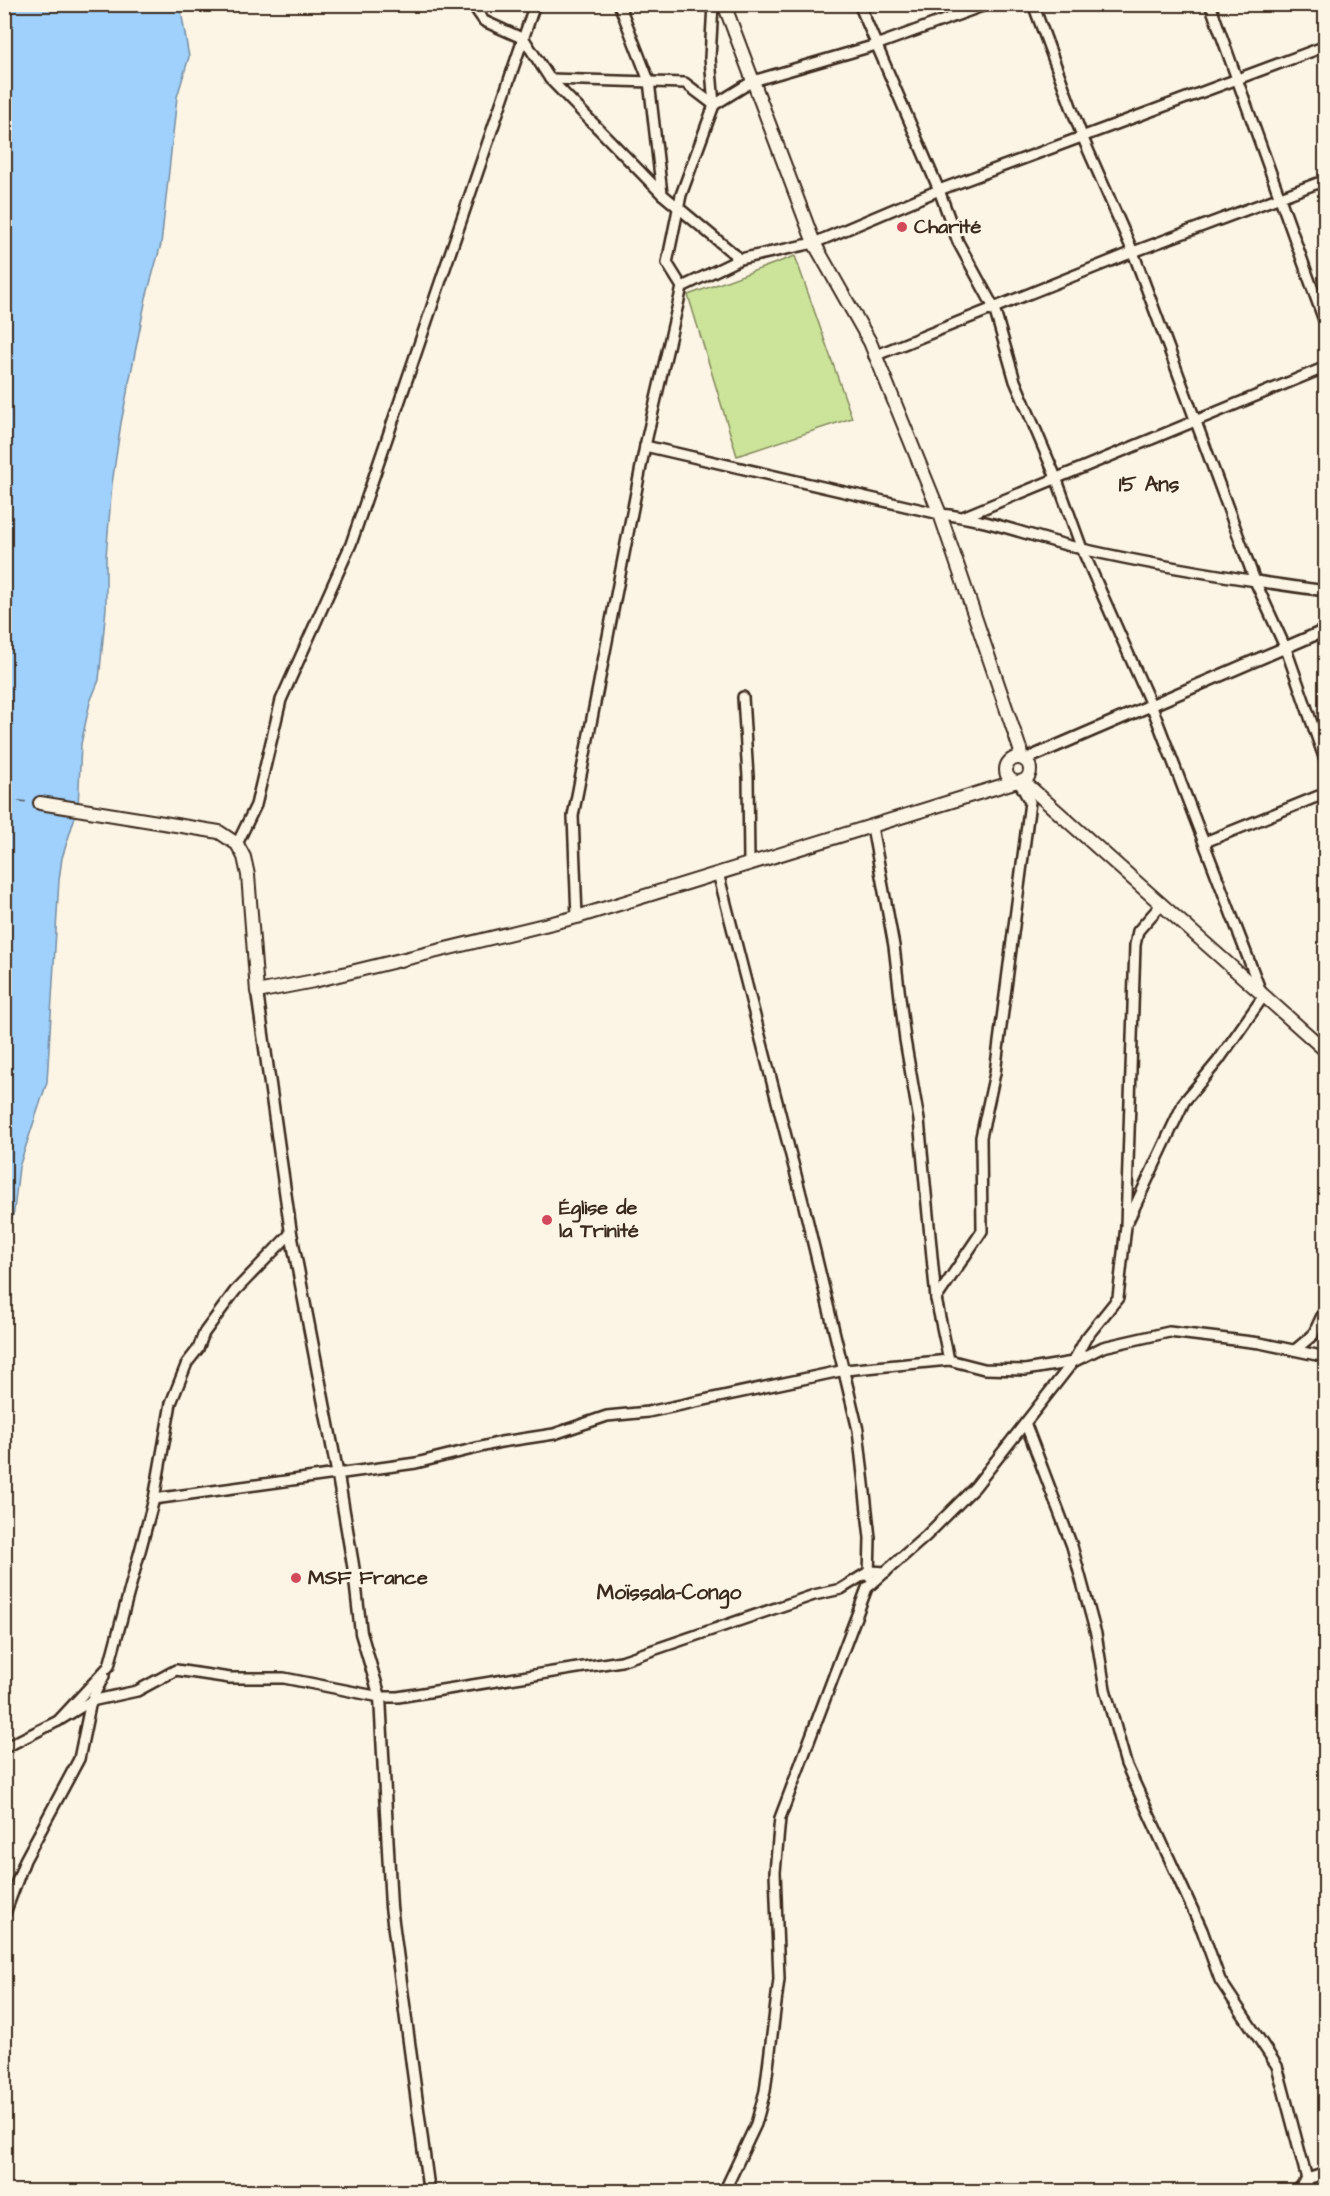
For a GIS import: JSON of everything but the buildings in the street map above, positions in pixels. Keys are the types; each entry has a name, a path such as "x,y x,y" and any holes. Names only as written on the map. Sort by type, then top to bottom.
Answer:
{"main road":[{"path":"40,803 219,832 237,844 248,875 257,992 314,981 577,917 1019,782 1030,773 1028,764 1023,759 940,514 870,342 814,243 724,4"},
{"path":"1023,759 1014,759 1006,767 1006,773 1326,1051"}],"street":[{"path":"472,4 484,21 524,39 550,79 662,194 678,210 740,260"},
{"path":"237,844 256,805 281,700 351,544 535,4"},
{"path":"619,4 649,81 662,194"},
{"path":"577,917 573,816 645,446 682,286 667,263 678,210 714,105 710,58 713,4"},
{"path":"859,4 939,190 958,243 994,308 1015,381 1057,480 1082,549 1152,707 1263,997 1218,1061 1184,1102 1126,1226"},
{"path":"714,105 753,81 876,45 988,4"},
{"path":"1033,4 1082,136 1133,252 1256,581 1286,649 1326,762"},
{"path":"1210,4 1326,326"},
{"path":"682,286 740,260 814,243 939,190 1326,46"},
{"path":"550,79 685,83 714,105"},
{"path":"874,356 1133,252 1326,180"},
{"path":"965,516 1057,480 1194,420 1326,368"},
{"path":"645,446 940,514 965,516 1082,549 1256,581 1326,591"},
{"path":"1023,759 1152,707 1326,630"},
{"path":"743,697 748,777 749,863"},
{"path":"936,1299 982,1231 981,1137 995,1073 1030,802 1019,782"},
{"path":"1205,842 1326,793"},
{"path":"872,827 894,946 905,1040 919,1120 936,1299 949,1360"},
{"path":"718,873 845,1370 858,1430 867,1493 870,1571 867,1588 780,1818 775,1872 779,1979 765,2091 756,2124 724,2192"},
{"path":"867,1588 975,1487 1026,1425 1073,1362 1086,1338 1118,1298 1126,1226 1135,945 1138,931 1160,906"},
{"path":"257,992 291,1233 338,1476 354,1570 361,1633 380,1697 391,1907 429,2192"},
{"path":"4,1916 25,1860 79,1759 91,1701 109,1666 153,1499 171,1403 187,1363 198,1349 204,1332 235,1291 291,1233"},
{"path":"1295,1350 1313,1335 1326,1307"},
{"path":"153,1499 416,1464 501,1442 554,1434 608,1416 648,1412 845,1370 949,1360 984,1369 1025,1370 1073,1362 1103,1347 1169,1332 1295,1350 1326,1357"},
{"path":"1026,1425 1072,1546 1096,1634 1105,1689 1126,1764 1202,1930 1220,1980 1277,2066 1307,2179 1307,2192"},
{"path":"4,1748 58,1721 91,1701 136,1690 176,1670 230,1678 284,1678 380,1697 398,1696 621,1661 814,1595 841,1588 870,1571 886,1572"},
{"path":"58,1721 109,1666"},
{"path":"1296,2192 1307,2179 1326,2173"}],"green space":[{"path":"795,256 852,418 737,456 688,295"}],"water":[{"path":"5,5 180,5 189,57 177,97 161,244 146,298 121,423 112,484 106,557 106,608 99,680 90,702 81,744 78,807 62,858 59,880 47,1082 19,1167 14,1211 5,1242"}],"ferry route":[{"path":"4,799 36,803"}],"place":[{"name":"Charité","path":"902,227"},
{"name":"Église de la Trinité","path":"547,1220"},
{"name":"MSF France","path":"296,1578"}],"district":[{"name":"15 Ans","path":"1149,484"},
{"name":"Moïssala-Congo","path":"669,1592"}]}
